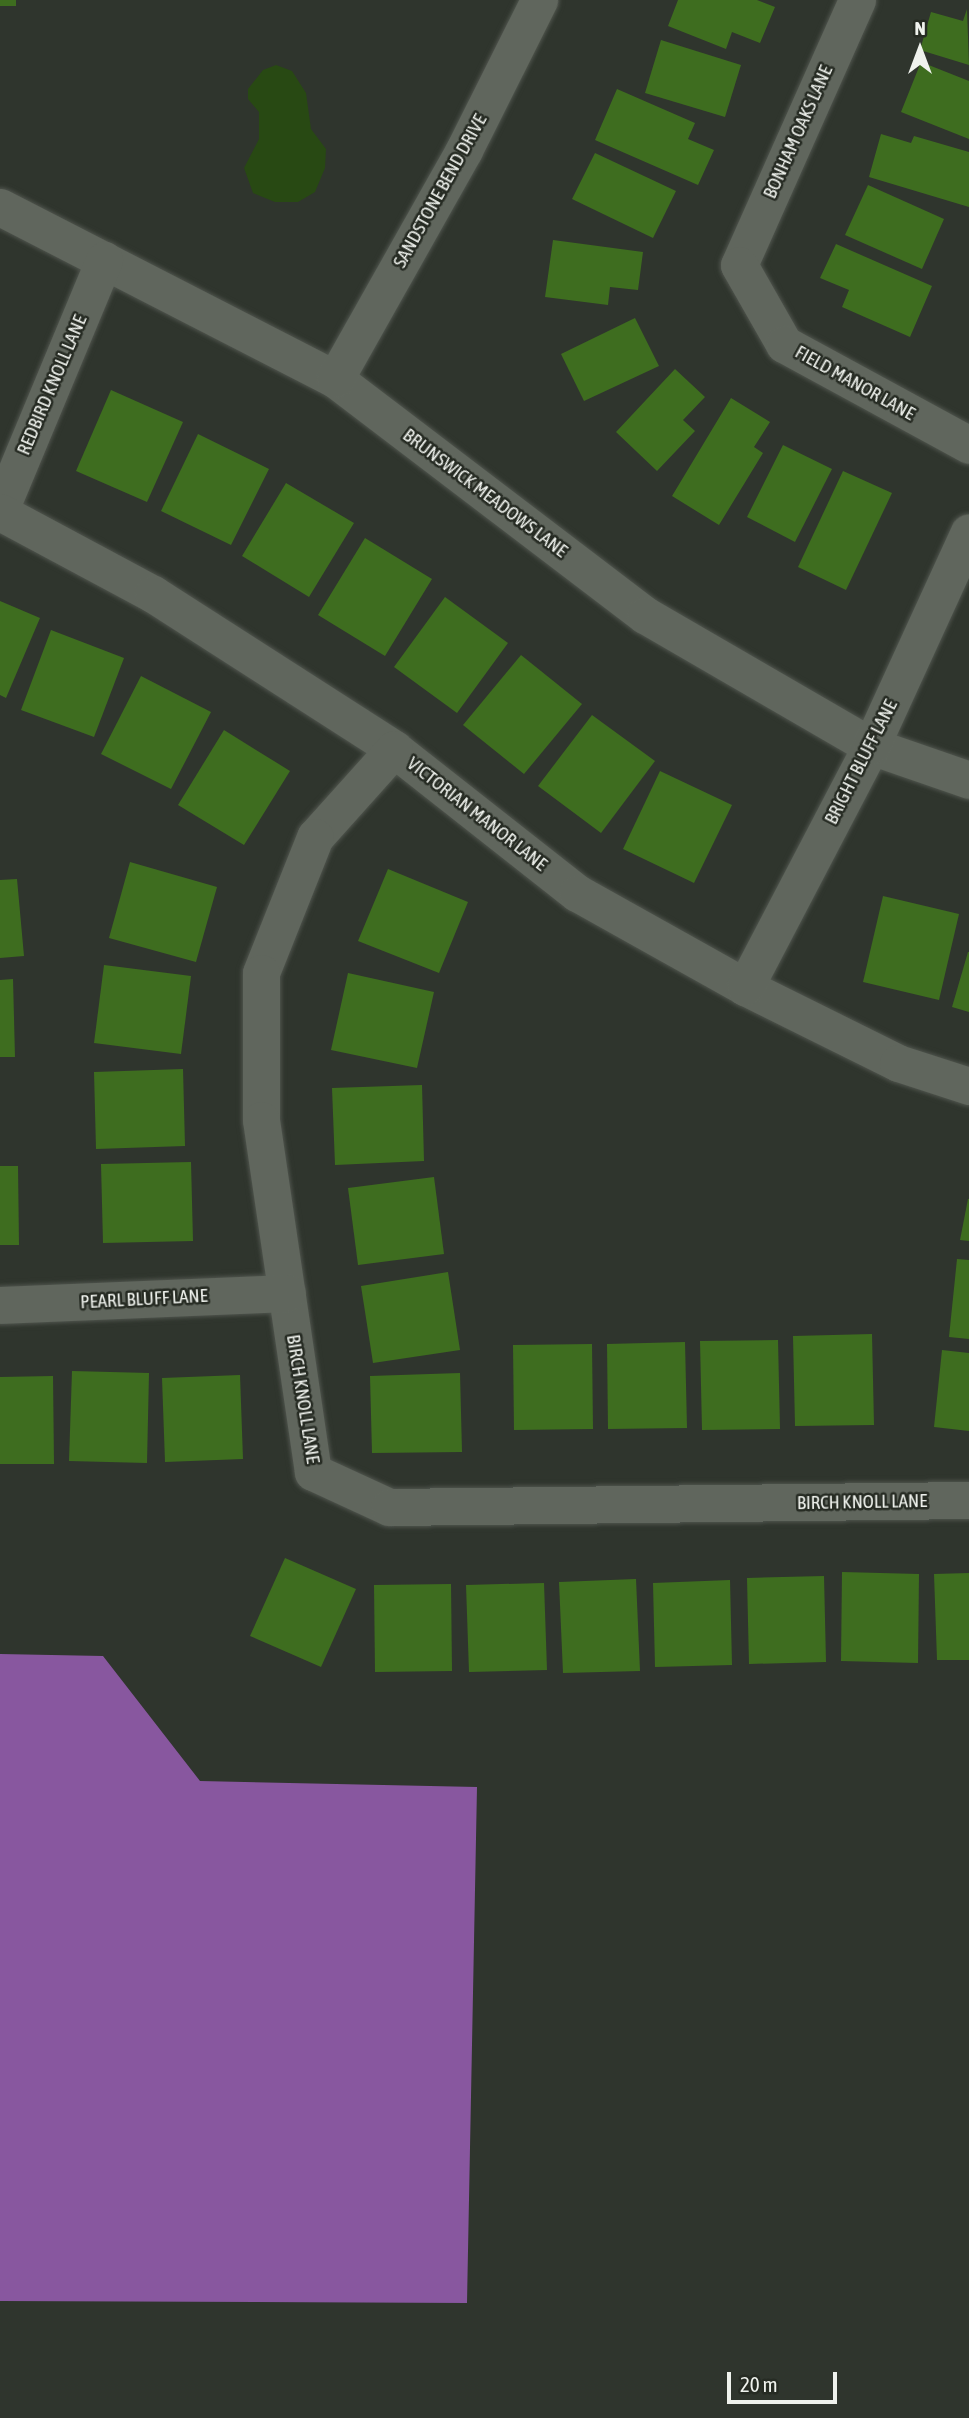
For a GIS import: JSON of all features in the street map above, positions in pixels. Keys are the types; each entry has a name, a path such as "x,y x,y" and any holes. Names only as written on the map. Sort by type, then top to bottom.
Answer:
{"street":[{"name":"SANDSTONE BEND DRIVE","path":"335,379 464,150 539,0"},
{"name":"BONHAM OAKS LANE","path":"739,265 857,0"},
{"name":"BRUNSWICK MEADOWS LANE","path":"0,207 335,379 645,615 871,746 969,780"},
{"name":"REDBIRD KNOLL LANE","path":"0,511 104,260"},
{"name":"FIELD MANOR LANE","path":"739,265 784,344 969,445"},
{"name":"VICTORIAN MANOR LANE","path":"0,511 153,594 394,749 577,893 745,987 898,1063 969,1086"},
{"name":"BRIGHT BLUFF LANE","path":"745,987 871,746 969,532"},
{"name":"BIRCH KNOLL LANE","path":"394,749 315,837 261,973 261,1120 313,1472 389,1507 969,1500"},
{"name":"PEARL BLUFF LANE","path":"0,1305 287,1293"}],"green space":[{"path":"276,65 292,71 306,93 311,129 326,149 325,168 315,192 298,202 275,202 253,193 244,168 259,139 259,112 248,99 248,89 263,70"}],"shaded area":[{"path":"0,1654 103,1656 200,1781 477,1787 467,2303 0,2301"}],"building":[{"path":"0,0 16,0 16,6 0,6"},
{"path":"678,0 757,0 775,7 760,43 732,32 726,49 668,26"},
{"path":"967,9 969,65 920,50 931,12 963,21"},
{"path":"661,40 741,65 725,117 645,93"},
{"path":"921,62 969,81 969,139 901,112"},
{"path":"617,89 695,123 688,139 714,150 698,185 595,140"},
{"path":"881,134 911,143 914,136 969,152 969,207 869,177"},
{"path":"595,153 676,191 653,238 572,199"},
{"path":"868,185 944,219 922,269 845,235"},
{"path":"553,240 643,252 638,290 610,287 608,305 545,297"},
{"path":"836,244 932,286 910,337 842,307 849,290 820,278"},
{"path":"635,318 659,366 584,401 561,354"},
{"path":"675,369 705,397 683,420 695,431 657,471 616,432"},
{"path":"111,390 183,422 147,502 76,471"},
{"path":"731,398 770,422 754,447 763,453 719,525 672,496"},
{"path":"198,434 269,469 231,545 161,511"},
{"path":"783,445 832,469 795,542 747,517"},
{"path":"843,471 892,493 846,590 798,567"},
{"path":"286,483 354,523 309,597 242,556"},
{"path":"365,538 432,579 385,656 318,615"},
{"path":"445,597 508,643 457,713 394,667"},
{"path":"0,601 40,618 6,698 0,695"},
{"path":"51,630 124,658 94,737 21,710"},
{"path":"521,655 582,704 524,774 463,725"},
{"path":"141,676 211,712 171,789 101,754"},
{"path":"592,715 655,761 601,833 538,786"},
{"path":"224,730 290,771 244,845 178,805"},
{"path":"660,771 732,805 694,883 623,849"},
{"path":"130,862 217,887 196,962 109,938"},
{"path":"388,869 468,902 439,973 358,941"},
{"path":"17,879 24,956 0,958 0,880"},
{"path":"883,896 959,914 939,1000 863,982"},
{"path":"969,952 969,1012 952,1007"},
{"path":"104,965 191,976 181,1054 94,1043"},
{"path":"348,973 434,992 417,1068 331,1050"},
{"path":"13,979 15,1057 0,1057 0,980"},
{"path":"183,1069 185,1146 96,1149 94,1072"},
{"path":"422,1085 424,1161 335,1165 332,1088"},
{"path":"191,1162 193,1241 103,1243 101,1164"},
{"path":"0,1166 18,1166 19,1245 0,1245"},
{"path":"434,1177 444,1254 358,1265 348,1188"},
{"path":"969,1199 969,1241 960,1240"},
{"path":"957,1259 969,1260 969,1339 949,1337"},
{"path":"448,1272 460,1350 373,1363 361,1286"},
{"path":"872,1334 874,1425 795,1426 793,1336"},
{"path":"778,1340 780,1429 702,1430 700,1341"},
{"path":"685,1342 687,1428 608,1429 607,1344"},
{"path":"592,1344 593,1429 514,1430 513,1345"},
{"path":"942,1350 969,1353 969,1431 934,1427"},
{"path":"72,1371 149,1373 147,1463 69,1461"},
{"path":"460,1373 462,1452 372,1453 370,1376"},
{"path":"240,1375 243,1459 165,1462 162,1378"},
{"path":"53,1376 54,1464 0,1464 0,1377"},
{"path":"285,1558 356,1589 321,1667 250,1636"},
{"path":"842,1572 919,1574 918,1663 841,1661"},
{"path":"969,1573 969,1660 937,1660 934,1574"},
{"path":"824,1576 826,1662 749,1664 747,1578"},
{"path":"636,1579 640,1671 563,1673 559,1582"},
{"path":"730,1580 732,1665 655,1667 653,1583"},
{"path":"544,1583 547,1670 469,1672 466,1585"},
{"path":"451,1584 452,1671 375,1672 374,1585"}]}
